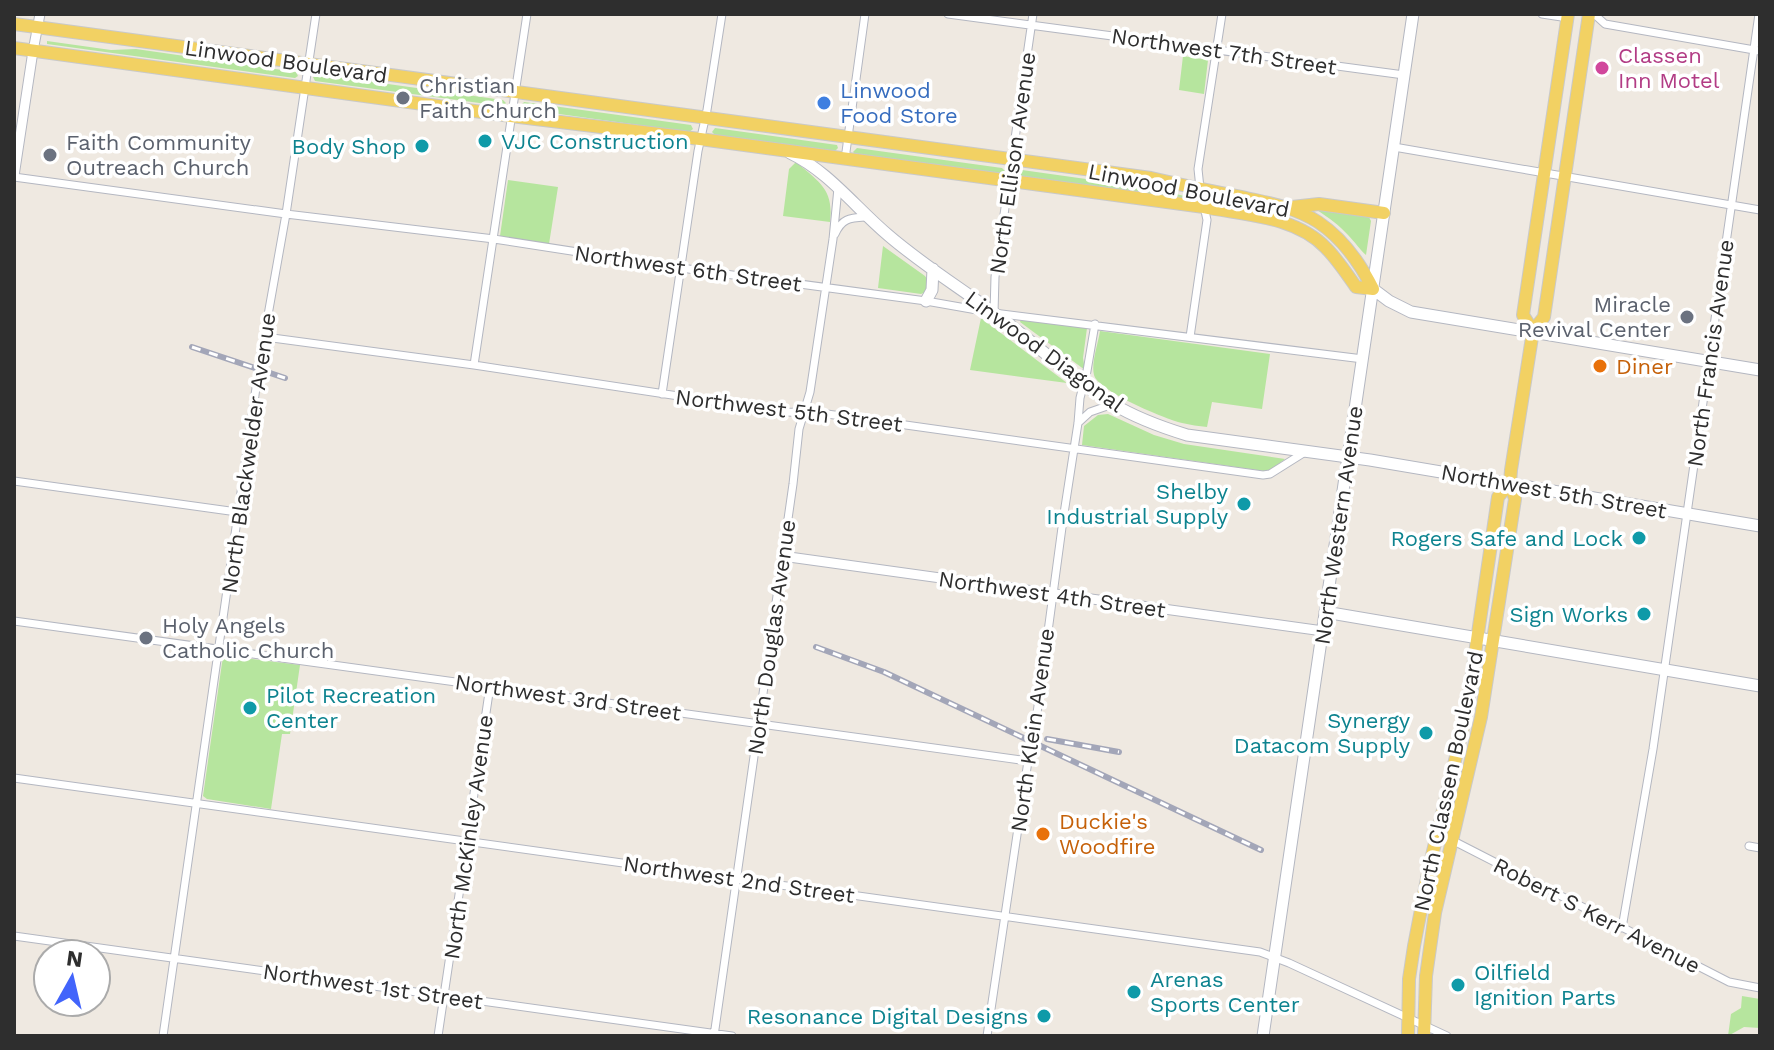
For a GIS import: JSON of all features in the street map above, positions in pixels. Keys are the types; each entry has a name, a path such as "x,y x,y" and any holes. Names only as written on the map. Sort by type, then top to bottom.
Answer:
{"main road":[{"name":"North Western Avenue","path":"1263,1036 1413,14"},
{"name":"North Classen Boulevard","path":"1424,1031 1426,976 1435,913 1481,717 1515,499 1510,483 1533,331 1544,317 1586,35 1592,14"},
{"name":"North Classen Boulevard","path":"1533,331 1523,315 1568,16"},
{"name":"Linwood Boulevard","path":"14,24 39,21 308,64 1151,178 1305,214 1331,232 1362,268 1373,289"},
{"name":"Linwood Boulevard","path":"14,48 1204,207 1299,229 1326,248 1356,287 1373,289"},
{"name":"Linwood Diagonal","path":"786,151 814,165 867,217 1113,404 1159,427 1187,435 1348,457"},
{"path":"1287,208 1319,204 1384,213"},
{"path":"926,301 932,290 933,269"},
{"path":"1373,289 1411,312 1760,370"},
{"name":"Northwest 5th Street","path":"1348,457 1760,526"},
{"name":"North Classen Boulevard","path":"1408,1036 1409,979 1414,946 1429,868 1466,715 1498,497 1510,483"},
{"path":"1325,612 1760,686"}],"street":[{"name":"North Blackwelder Avenue","path":"163,1036 237,512 316,14"},
{"path":"474,365 527,14"},
{"path":"662,394 722,14"},
{"path":"845,159 865,14"},
{"name":"Northwest 7th Street","path":"948,14 1404,75"},
{"name":"North Ellison Avenue","path":"994,313 995,277 1033,14"},
{"path":"1190,337 1207,220 1198,169 1222,14"},
{"path":"1542,14 1568,16"},
{"path":"1592,14 1605,24 1757,50"},
{"name":"North Francis Avenue","path":"1622,928 1653,749 1708,361 1757,50 1759,14"},
{"path":"14,176 39,21"},
{"path":"1586,35 1605,24"},
{"path":"1394,147 1760,210"},
{"name":"Northwest 6th Street","path":"14,176 494,239 994,313 1363,359"},
{"name":"North Douglas Avenue","path":"714,1035 799,429 810,392 838,188"},
{"path":"833,239 843,220 867,217"},
{"name":"North Klein Avenue","path":"987,1036 1035,728 1078,407 1095,324"},
{"name":"Northwest 5th Street","path":"265,337 784,412 820,413 1263,475 1270,474 1306,451"},
{"path":"1078,423 1090,412 1113,404"},
{"path":"14,481 237,512"},
{"name":"Northwest 4th Street","path":"782,556 1323,631"},
{"name":"Northwest 3rd Street","path":"14,621 1028,761"},
{"name":"North McKinley Avenue","path":"438,1036 490,686"},
{"name":"Northwest 2nd Street","path":"14,778 1260,952 1410,1019 1424,1031 1447,1036"},
{"name":"Robert S Kerr Avenue","path":"1438,833 1729,982 1760,988"},
{"path":"1749,846 1760,848"},
{"name":"Northwest 1st Street","path":"14,936 732,1036"}],"green space":[{"path":"47,41 111,50 136,49 296,72 298,76 47,44"},
{"path":"1183,56 1208,60 1204,94 1179,90"},
{"path":"316,74 503,100 506,103 502,106 315,81 313,77"},
{"path":"524,102 691,125 693,129 689,132 523,109 521,106"},
{"path":"715,128 837,145 838,148 835,151 715,135 712,132"},
{"path":"857,148 1002,168 1005,171 1003,174 855,154 853,152"},
{"path":"796,162 818,181 827,194 830,222 783,216 789,169"},
{"path":"1022,170 1150,188 1193,198 1022,177 1019,174"},
{"path":"508,180 558,187 549,244 500,236"},
{"path":"1317,208 1369,217 1366,255 1345,231"},
{"path":"883,246 925,276 929,282 926,292 921,294 878,288"},
{"path":"981,318 1067,383 970,370"},
{"path":"1021,319 1087,328 1083,358 1085,370 1020,322"},
{"path":"1100,331 1270,354 1262,409 1212,402 1207,427 1174,420 1133,404 1107,389 1094,375"},
{"path":"1108,414 1154,435 1184,444 1285,459 1271,470 1264,471 1082,445 1084,426 1098,415"},
{"path":"228,656 300,665 290,734 282,734 271,809 203,796 222,663"},
{"path":"1742,996 1760,999 1760,1028 1744,1027 1728,1036 1731,1014 1741,1008"}],"railway":[{"path":"192,347 285,378"},
{"path":"816,647 884,672 1261,850"},
{"path":"1047,739 1119,752"}],"place":[{"name":"Classen Inn Motel","path":"1602,68"},
{"name":"Christian Faith Church","path":"403,98"},
{"name":"Linwood Food Store","path":"824,103"},
{"name":"VJC Construction","path":"485,141"},
{"name":"Body Shop","path":"422,146"},
{"name":"Faith Community Outreach Church","path":"50,155"},
{"name":"Miracle Revival Center","path":"1687,317"},
{"name":"Diner","path":"1600,366"},
{"name":"Shelby Industrial Supply","path":"1244,504"},
{"name":"Rogers Safe and Lock","path":"1639,538"},
{"name":"Sign Works","path":"1644,614"},
{"name":"Holy Angels Catholic Church","path":"146,638"},
{"name":"Pilot Recreation Center","path":"250,708"},
{"name":"Synergy Datacom Supply","path":"1426,733"},
{"name":"Duckie's Woodfire","path":"1043,834"},
{"name":"Oilfield Ignition Parts","path":"1458,985"},
{"name":"Arenas Sports Center","path":"1134,992"},
{"name":"Resonance Digital Designs","path":"1044,1016"}]}
